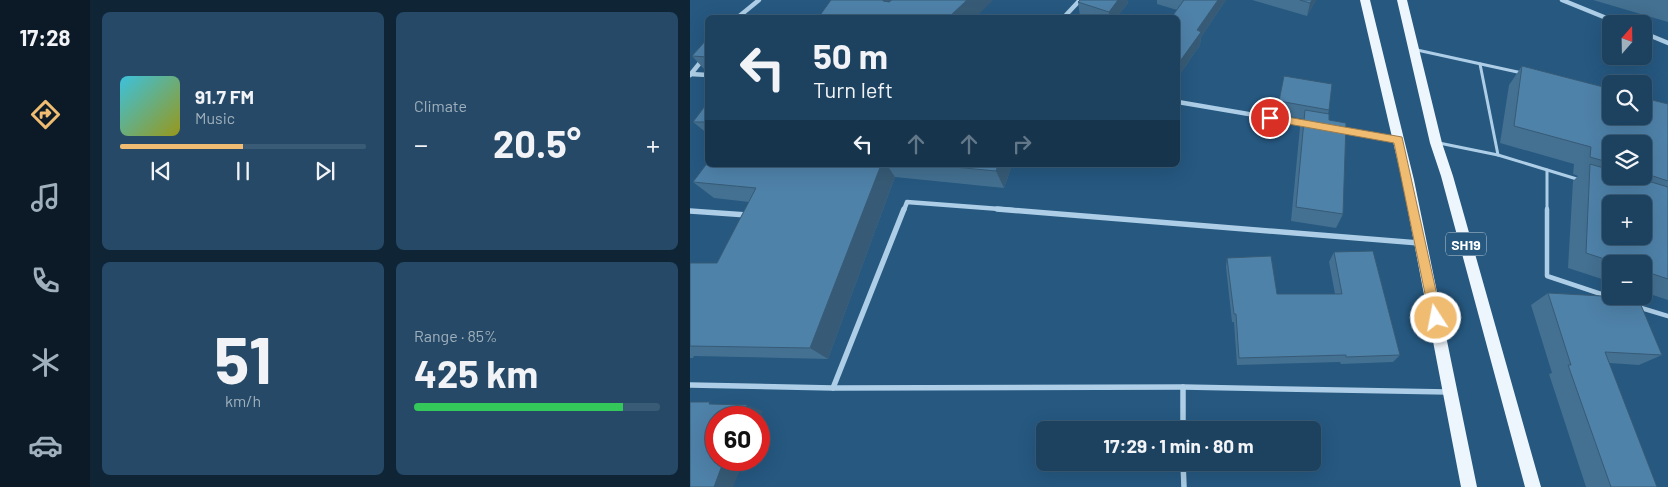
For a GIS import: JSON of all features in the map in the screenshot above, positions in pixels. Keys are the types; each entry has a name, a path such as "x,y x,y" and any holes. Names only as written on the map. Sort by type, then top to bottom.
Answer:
{"main road":[{"name":"SH19","path":"1365,0 1399,140 1421,243 1469,487"},
{"name":"SH19","path":"1402,0 1436,143 1447,176 1533,487"}],"street":[{"path":"742,15 759,0"},
{"path":"1066,15 1080,0"},
{"path":"1562,0 1602,17"},
{"path":"1652,36 1668,43"},
{"path":"690,74 705,56"},
{"path":"690,74 705,75"},
{"path":"1180,102 1312,125"},
{"path":"1332,128 1399,140"},
{"path":"833,388 907,202 1421,243"},
{"path":"690,211 751,216"},
{"path":"690,384 833,388 1183,387 1451,392"},
{"path":"1183,387 1183,421"},
{"path":"1183,471 1184,487"}],"lane":[{"path":"1415,50 1524,74"},
{"path":"1480,64 1498,156"},
{"path":"1436,143 1498,156 1584,181"},
{"path":"1547,170 1547,276 1602,295"},
{"path":"1634,305 1668,316"}],"building":[{"path":"831,0 883,0 889,2 892,0 967,0 951,15 820,15"},
{"path":"1080,0 1118,0 1109,12 1078,2"},
{"path":"1184,0 1218,0 1197,30 1201,32 1180,61 1180,15 1173,15"},
{"path":"1300,0 1312,0 1310,3"},
{"path":"705,41 705,57 692,56"},
{"path":"1522,66 1602,87 1602,125 1652,125 1652,100 1668,104 1668,181 1652,176 1652,135 1602,135 1602,160 1590,157 1591,147 1514,126"},
{"path":"1284,76 1332,84 1329,110 1279,101"},
{"path":"705,106 705,122 693,122"},
{"path":"1305,110 1329,114 1329,120 1346,123 1343,214 1296,207"},
{"path":"1590,164 1602,167 1602,185 1652,185 1652,182 1668,187 1668,279 1652,274 1652,255 1602,255 1602,258 1586,253"},
{"path":"705,166 880,167 810,348 690,346 690,263 717,263 756,188 693,182"},
{"path":"954,167 997,167 996,171"},
{"path":"1373,251 1400,355 1239,358 1236,314 1234,314 1227,258 1271,256 1277,294 1342,294 1334,252"},
{"path":"1548,293 1602,296 1602,305 1641,305 1662,355 1605,352 1657,487 1611,487 1568,365 1571,365"},
{"path":"690,402 747,405 705,406 705,471 720,471 714,487 690,487"}],"route":[{"path":"1270,118 1399,140 1436,318"}]}
